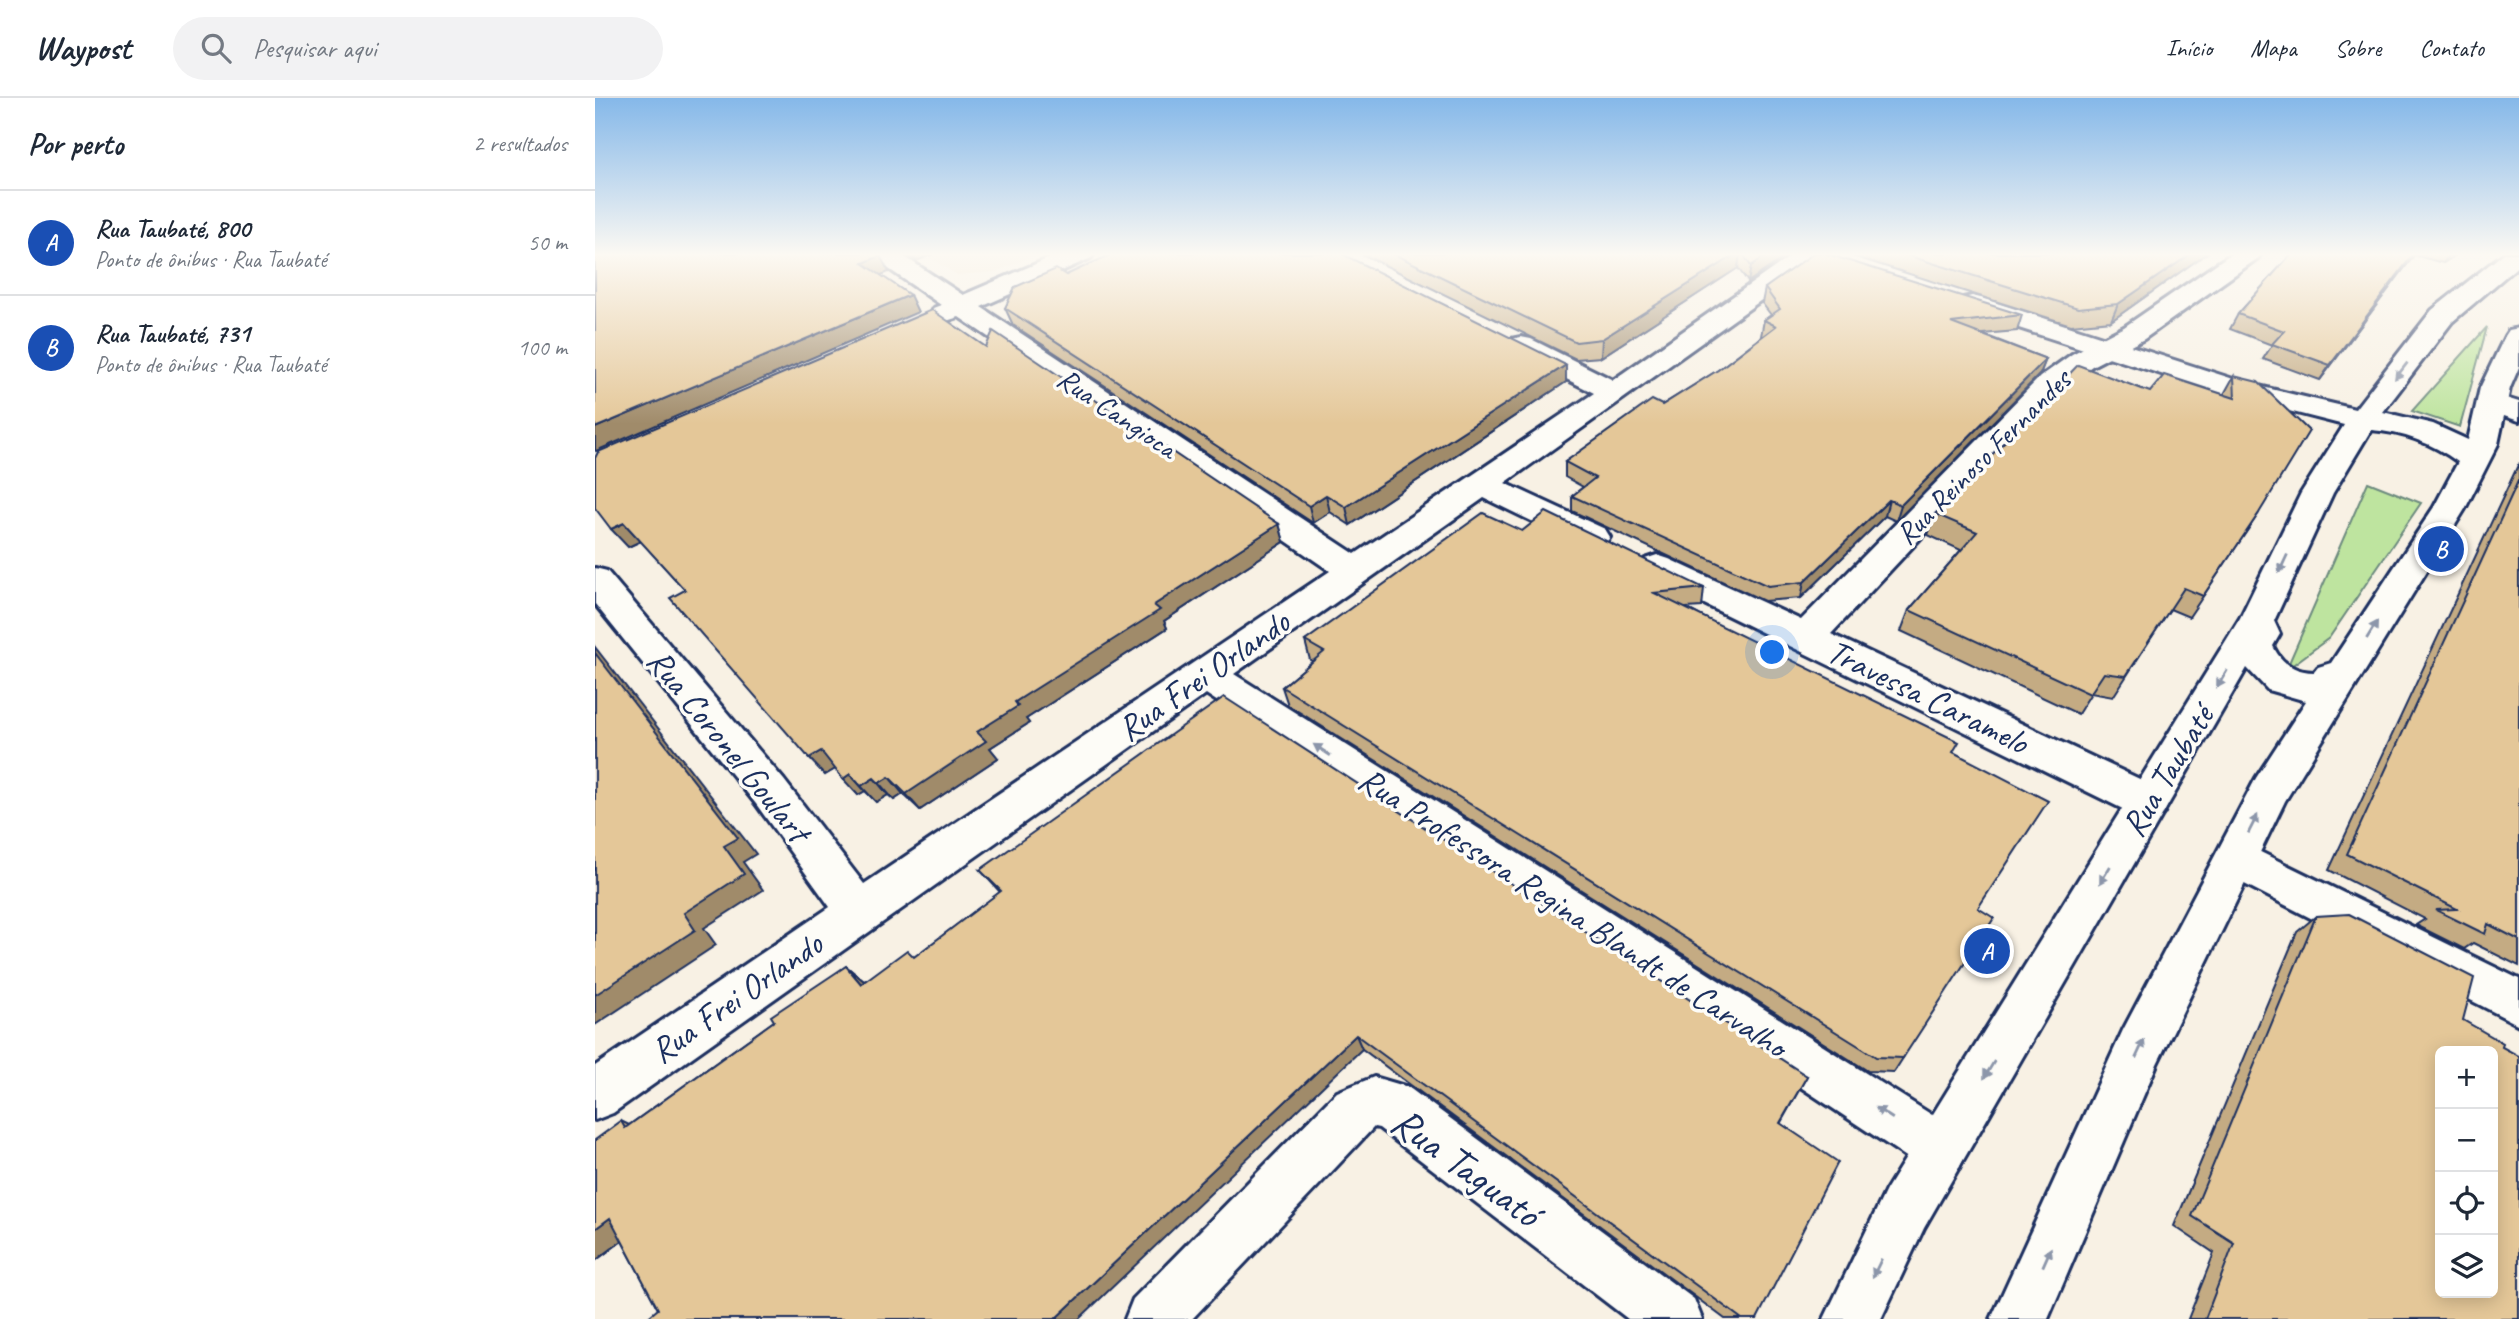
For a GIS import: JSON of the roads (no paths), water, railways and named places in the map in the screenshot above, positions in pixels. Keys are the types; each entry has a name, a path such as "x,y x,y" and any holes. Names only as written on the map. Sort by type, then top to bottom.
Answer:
{"street":[{"path":"922,323 951,310"},
{"name":"Rua Cangioca","path":"966,310 1354,570"},
{"name":"Rua Frei Orlando","path":"595,1095 1354,570 1737,310"},
{"path":"1990,310 2236,389 2355,431 2381,421 2422,429 2460,447 2475,459"},
{"name":"Rua Reinoso Fernandes","path":"1806,638 2050,383 2082,360 2134,333 2167,310"},
{"name":"Rua Taubaté","path":"1852,1319 1905,1209 2256,621 2316,493 2355,431 2449,310"},
{"path":"1492,332 1615,392"},
{"path":"2019,1319 2140,1047 2270,790 2449,509 2506,407 2495,388 2519,336"},
{"name":"Travessa Caramelo","path":"1481,484 2148,802"},
{"name":"Rua Coronel Goulart","path":"595,580 770,792 859,912"},
{"path":"2256,621 2262,634 2254,646 2257,657 2265,667 2290,684 2317,687 2325,685 2330,677 2344,676"},
{"name":"Rua Professora Regina Blandt de Carvalho","path":"1204,674 1941,1150"},
{"path":"2236,859 2519,1003"},
{"name":"Rua Taguató","path":"1153,1319 1355,1110 1374,1102 1390,1105 1674,1319"}],"place":[{"name":"Rua Taubaté, 731","path":"2441,549"},
{"name":"Rua Taubaté, 800","path":"1987,951"}]}
